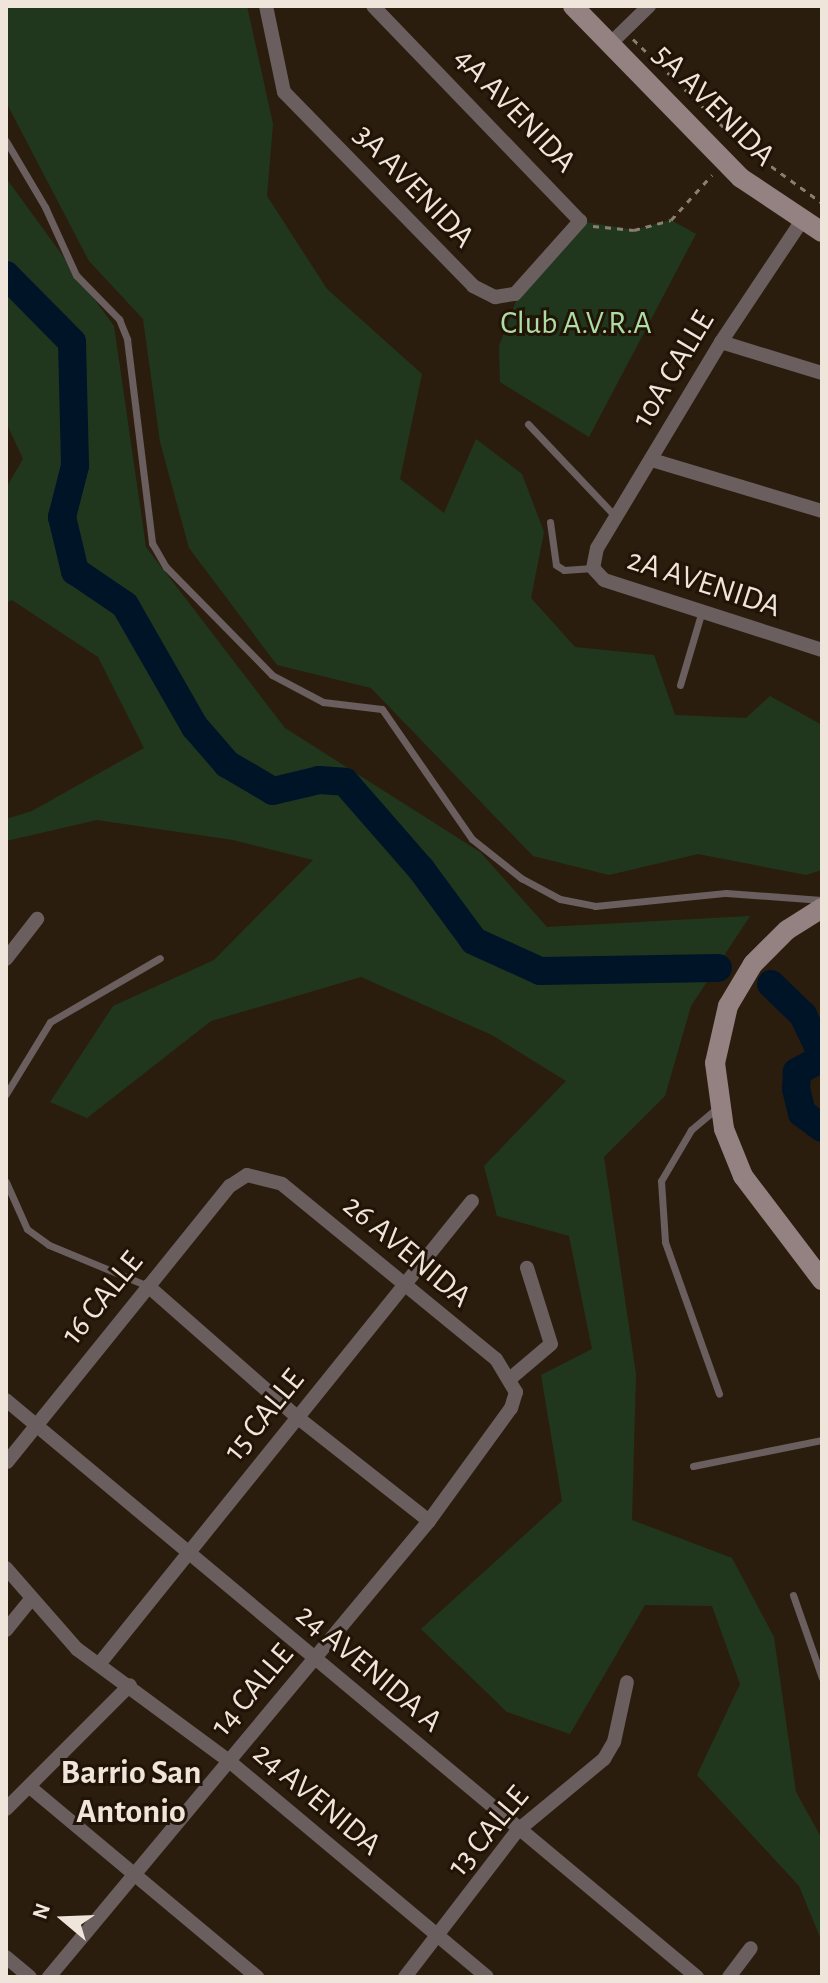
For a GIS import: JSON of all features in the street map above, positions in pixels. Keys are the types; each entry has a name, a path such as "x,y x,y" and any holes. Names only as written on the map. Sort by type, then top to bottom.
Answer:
{"main road":[{"name":"5A AVENIDA","path":"573,6 617,37 724,160 760,194 801,222 822,232"},
{"path":"814,913 769,945 737,989 721,1027 715,1063 719,1106 743,1176 822,1280"}],"street":[{"name":"3A AVENIDA","path":"266,6 284,92 473,286 495,297 515,294 584,223"},
{"name":"4A AVENIDA","path":"373,6 584,223"},
{"path":"617,37 649,6"},
{"name":"10A CALLE","path":"597,548 721,342 801,222"},
{"path":"721,342 822,373"},
{"path":"652,460 822,511"},
{"name":"2A AVENIDA","path":"597,548 593,568 604,580 701,614 822,650"},
{"path":"6,959 37,919"},
{"name":"16 CALLE","path":"7,1462 230,1186 247,1175"},
{"name":"26 AVENIDA","path":"247,1175 282,1184 403,1288 496,1359 513,1385"},
{"name":"15 CALLE","path":"100,1663 472,1201"},
{"path":"513,1385 551,1344 527,1268"},
{"path":"148,1286 297,1417 429,1521"},
{"name":"14 CALLE","path":"49,1977 429,1521 511,1408 513,1385"},
{"name":"24 AVENIDA A","path":"6,1400 517,1831 697,1977"},
{"name":"24 AVENIDA","path":"6,1568 77,1649 130,1685 229,1761 487,1977"},
{"path":"6,1630 32,1598"},
{"name":"13 CALLE","path":"405,1977 439,1938 517,1831 604,1759 614,1742 627,1682"},
{"path":"6,1809 31,1788 130,1685"},
{"path":"31,1788 257,1977"},
{"path":"729,1977 751,1948"},
{"path":"6,1957 30,1977"}],"lane":[{"path":"6,141 45,207 76,275 119,319 127,339 152,543 166,567 272,675 323,702 382,709 472,839 521,878 560,899 595,906 726,893 822,900"},
{"path":"528,424 616,517"},
{"path":"550,522 556,565 564,570 593,568"},
{"path":"680,685 701,614"},
{"path":"6,1094 50,1022 160,958"},
{"path":"719,1106 691,1130 661,1181 665,1242 719,1394"},
{"path":"6,1182 27,1229 38,1237 148,1286"},
{"path":"693,1466 822,1440"},
{"path":"793,1595 822,1678"}],"path":[{"path":"617,37 742,145 822,203"},
{"path":"584,223 634,230 671,220 724,160"}],"green space":[{"path":"6,6 247,6 273,124 267,196 327,289 422,374 400,479 444,513 476,439 522,474 544,532 531,598 575,647 654,655 675,715 746,718 770,696 822,725 822,870 806,875 698,854 609,875 533,856 371,688 277,665 189,548 160,442 143,319 89,261 6,102"},
{"path":"6,178 114,326 146,547 285,728 480,852 547,927 750,916 691,1006 665,1096 604,1157 636,1374 632,1520 732,1558 774,1637 796,1792 822,1839 822,1942 799,1886 697,1775 740,1684 712,1606 645,1605 570,1734 507,1712 421,1629 562,1501 541,1375 592,1349 569,1236 497,1216 484,1166 566,1081 492,1035 361,977 211,1021 87,1118 50,1102 113,1006 214,960 313,860 233,840 97,820 6,841 6,819 32,811 144,748 98,657 12,600 6,603 6,488 23,459 6,422"},
{"name":"Club A.V.R.A","path":"671,220 696,234 589,437 500,382 499,346 520,290 580,221 634,230"}],"waterway":[{"path":"6,275 72,342 75,466 62,517 75,571 125,605 195,727 227,764 273,791 319,780 345,782 421,869 474,941 540,971 718,968"},
{"path":"771,984 803,1015 822,1055"},
{"path":"822,1058 797,1072 796,1089 802,1113 822,1128"}],"district":[{"name":"Barrio San Antonio","path":"131,1792"}]}
